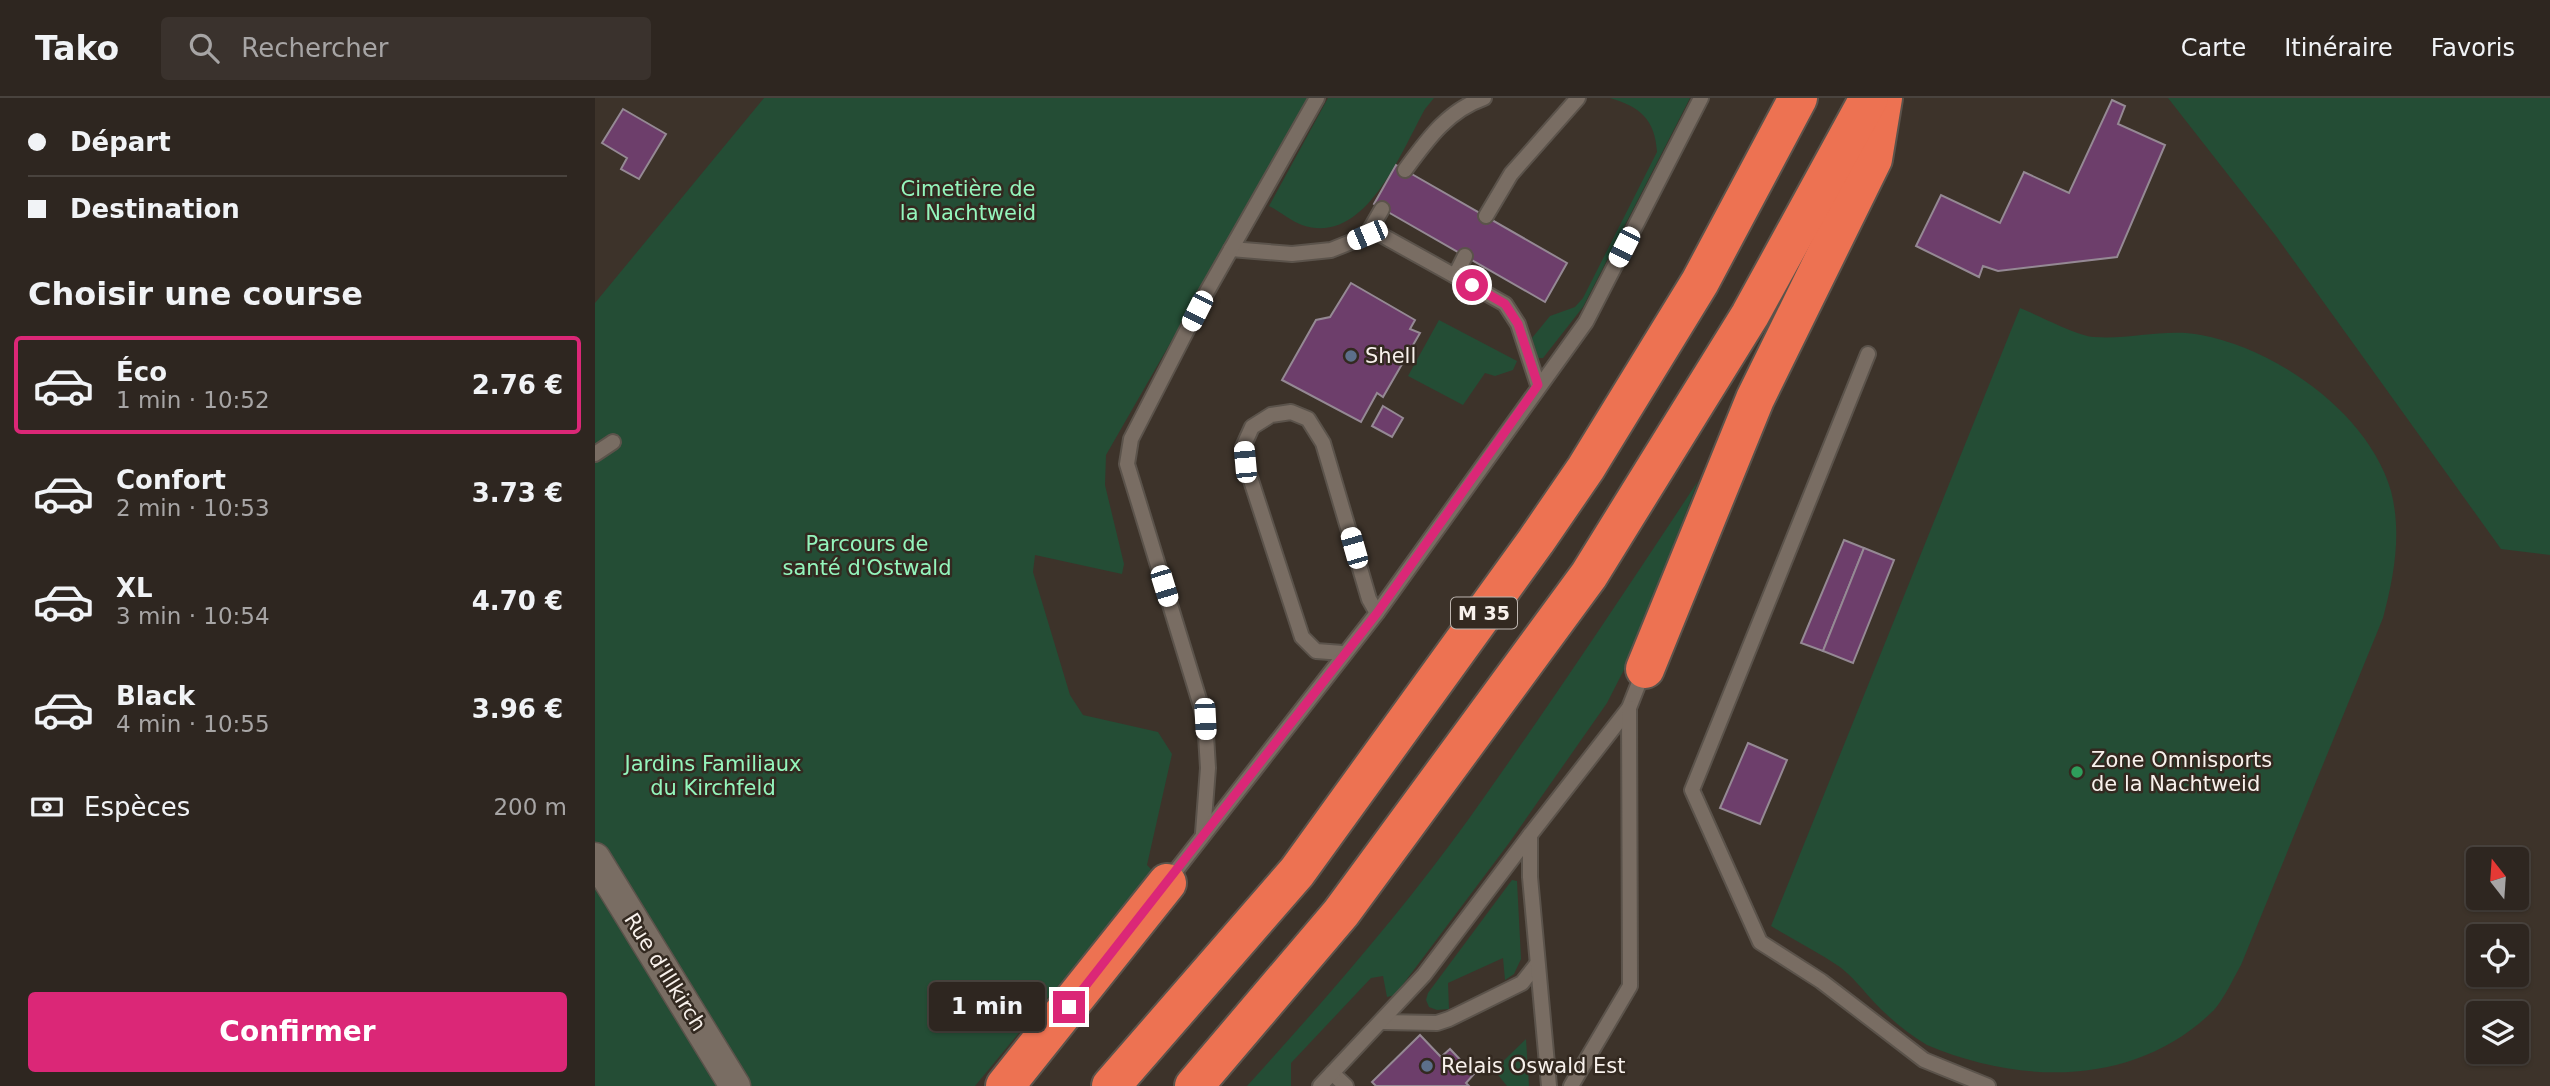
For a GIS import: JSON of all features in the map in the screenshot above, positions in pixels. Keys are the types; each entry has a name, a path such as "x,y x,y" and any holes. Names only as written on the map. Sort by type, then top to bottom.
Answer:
{"highway":[{"name":"M 35","path":"1111,1086 1147,1048 1297,872 1536,541 1586,468 1700,282 1798,98"},
{"name":"M 35","path":"1194,1086 1341,913 1589,575 1750,315 1869,98"},
{"path":"1645,669 1755,399 1873,159 1882,98"},
{"path":"1005,1086 1167,883"}],"street":[{"name":"Rue d'Illkirch","path":"595,858 735,1086"}],"lane":[{"path":"1203,835 1208,768 1205,719 1127,464 1131,439 1231,249 1317,98"},
{"path":"1405,170 1436,128 1472,102 1483,98"},
{"path":"1486,216 1511,174 1578,98"},
{"path":"1167,883 1343,653 1377,613 1538,385 1586,322 1701,98"},
{"path":"1367,235 1382,209"},
{"path":"1231,249 1292,254 1331,250 1376,232 1505,304 1518,324 1538,385"},
{"path":"1455,276 1465,256"},
{"path":"1868,354 1692,790 1760,942 1821,981 1924,1060 1988,1086"},
{"path":"1343,653 1316,651 1302,637 1245,462 1243,447 1252,428 1271,415 1291,412 1308,419 1323,443 1369,599 1377,613"},
{"path":"595,454 613,442"},
{"path":"1320,1086 1424,975 1629,708 1645,669"},
{"path":"1571,1086 1630,986 1629,708"},
{"path":"1530,835 1529,866 1549,1086"},
{"path":"1382,1022 1437,1023 1450,1019 1522,983 1537,964"},
{"path":"1332,1073 1346,1086"}],"green space":[{"path":"764,98 1311,98 1106,455 1105,485 1124,564 1122,574 1035,555 1033,572 1070,695 1083,715 1158,732 1172,754 1147,865 1153,871 975,1086 595,1086 595,303"},
{"path":"1328,98 1434,98 1378,191 1362,209 1344,222 1324,228 1302,225 1269,206"},
{"path":"1610,98 1690,98 1583,307 1543,358 1535,358 1532,338 1550,316 1575,307 1583,298 1657,152 1653,131 1644,116 1638,110"},
{"path":"2168,98 2550,98 2550,555 2501,549 2276,236"},
{"name":"Zone Omnisports de la Nachtweid","path":"2020,308 2087,336 2121,337 2174,333 2201,335 2260,354 2289,370 2341,411 2363,436 2380,463 2391,491 2396,523 2393,571 2383,618 2241,965 2225,994 2214,1010 2184,1035 2150,1053 2115,1065 2078,1071 2040,1072 2002,1068 1927,1045 1892,1019 1840,967 1771,926"},
{"path":"1439,320 1517,361 1513,370 1495,376 1485,373 1463,405 1408,376"},
{"path":"1698,481 1630,658 1607,703 1509,843 1395,995 1387,997 1383,976 1371,978 1291,1063 1291,1086 1247,1086 1361,956 1442,855 1556,694"},
{"path":"1512,880 1517,881 1521,959 1514,974 1505,980 1503,958 1448,983 1449,1009 1437,1010 1429,1007 1426,1000 1428,993"},
{"path":"1526,1039 1529,1086 1507,1086 1494,1070"}],"building":[{"path":"2112,100 2125,106 2118,124 2165,145 2117,257 1998,271 1983,266 1979,277 1916,246 1941,195 2000,223 2024,172 2069,193"},
{"path":"623,109 666,134 639,179 621,169 627,158 602,143"},
{"path":"1396,165 1567,263 1545,302 1374,204"},
{"name":"Shell","path":"1351,283 1415,320 1410,329 1420,333 1383,397 1377,393 1361,422 1282,380 1316,320 1330,317"},
{"path":"1383,406 1403,418 1392,437 1372,426"},
{"path":"1844,540 1864,548 1823,651 1801,643"},
{"path":"1864,548 1894,560 1853,663 1823,651"},
{"path":"1748,743 1787,760 1760,824 1720,808"},
{"name":"Relais Oswald Est","path":"1420,1035 1441,1057 1450,1049 1474,1074 1466,1083 1469,1086 1376,1086 1372,1082"}],"place":[{"name":"Shell","path":"1351,356"},
{"name":"Zone Omnisports de la Nachtweid","path":"2077,772"},
{"name":"Relais Oswald Est","path":"1427,1066"}],"route":[{"path":"1069,1007 1343,653 1377,613 1538,385 1518,324 1505,304 1472,285"}],"park label":[{"name":"Cimetière de la Nachtweid","path":"968,201"},
{"name":"Parcours de santé d'Ostwald","path":"867,556"},
{"name":"Jardins Familiaux du Kirchfeld","path":"713,776"}]}
